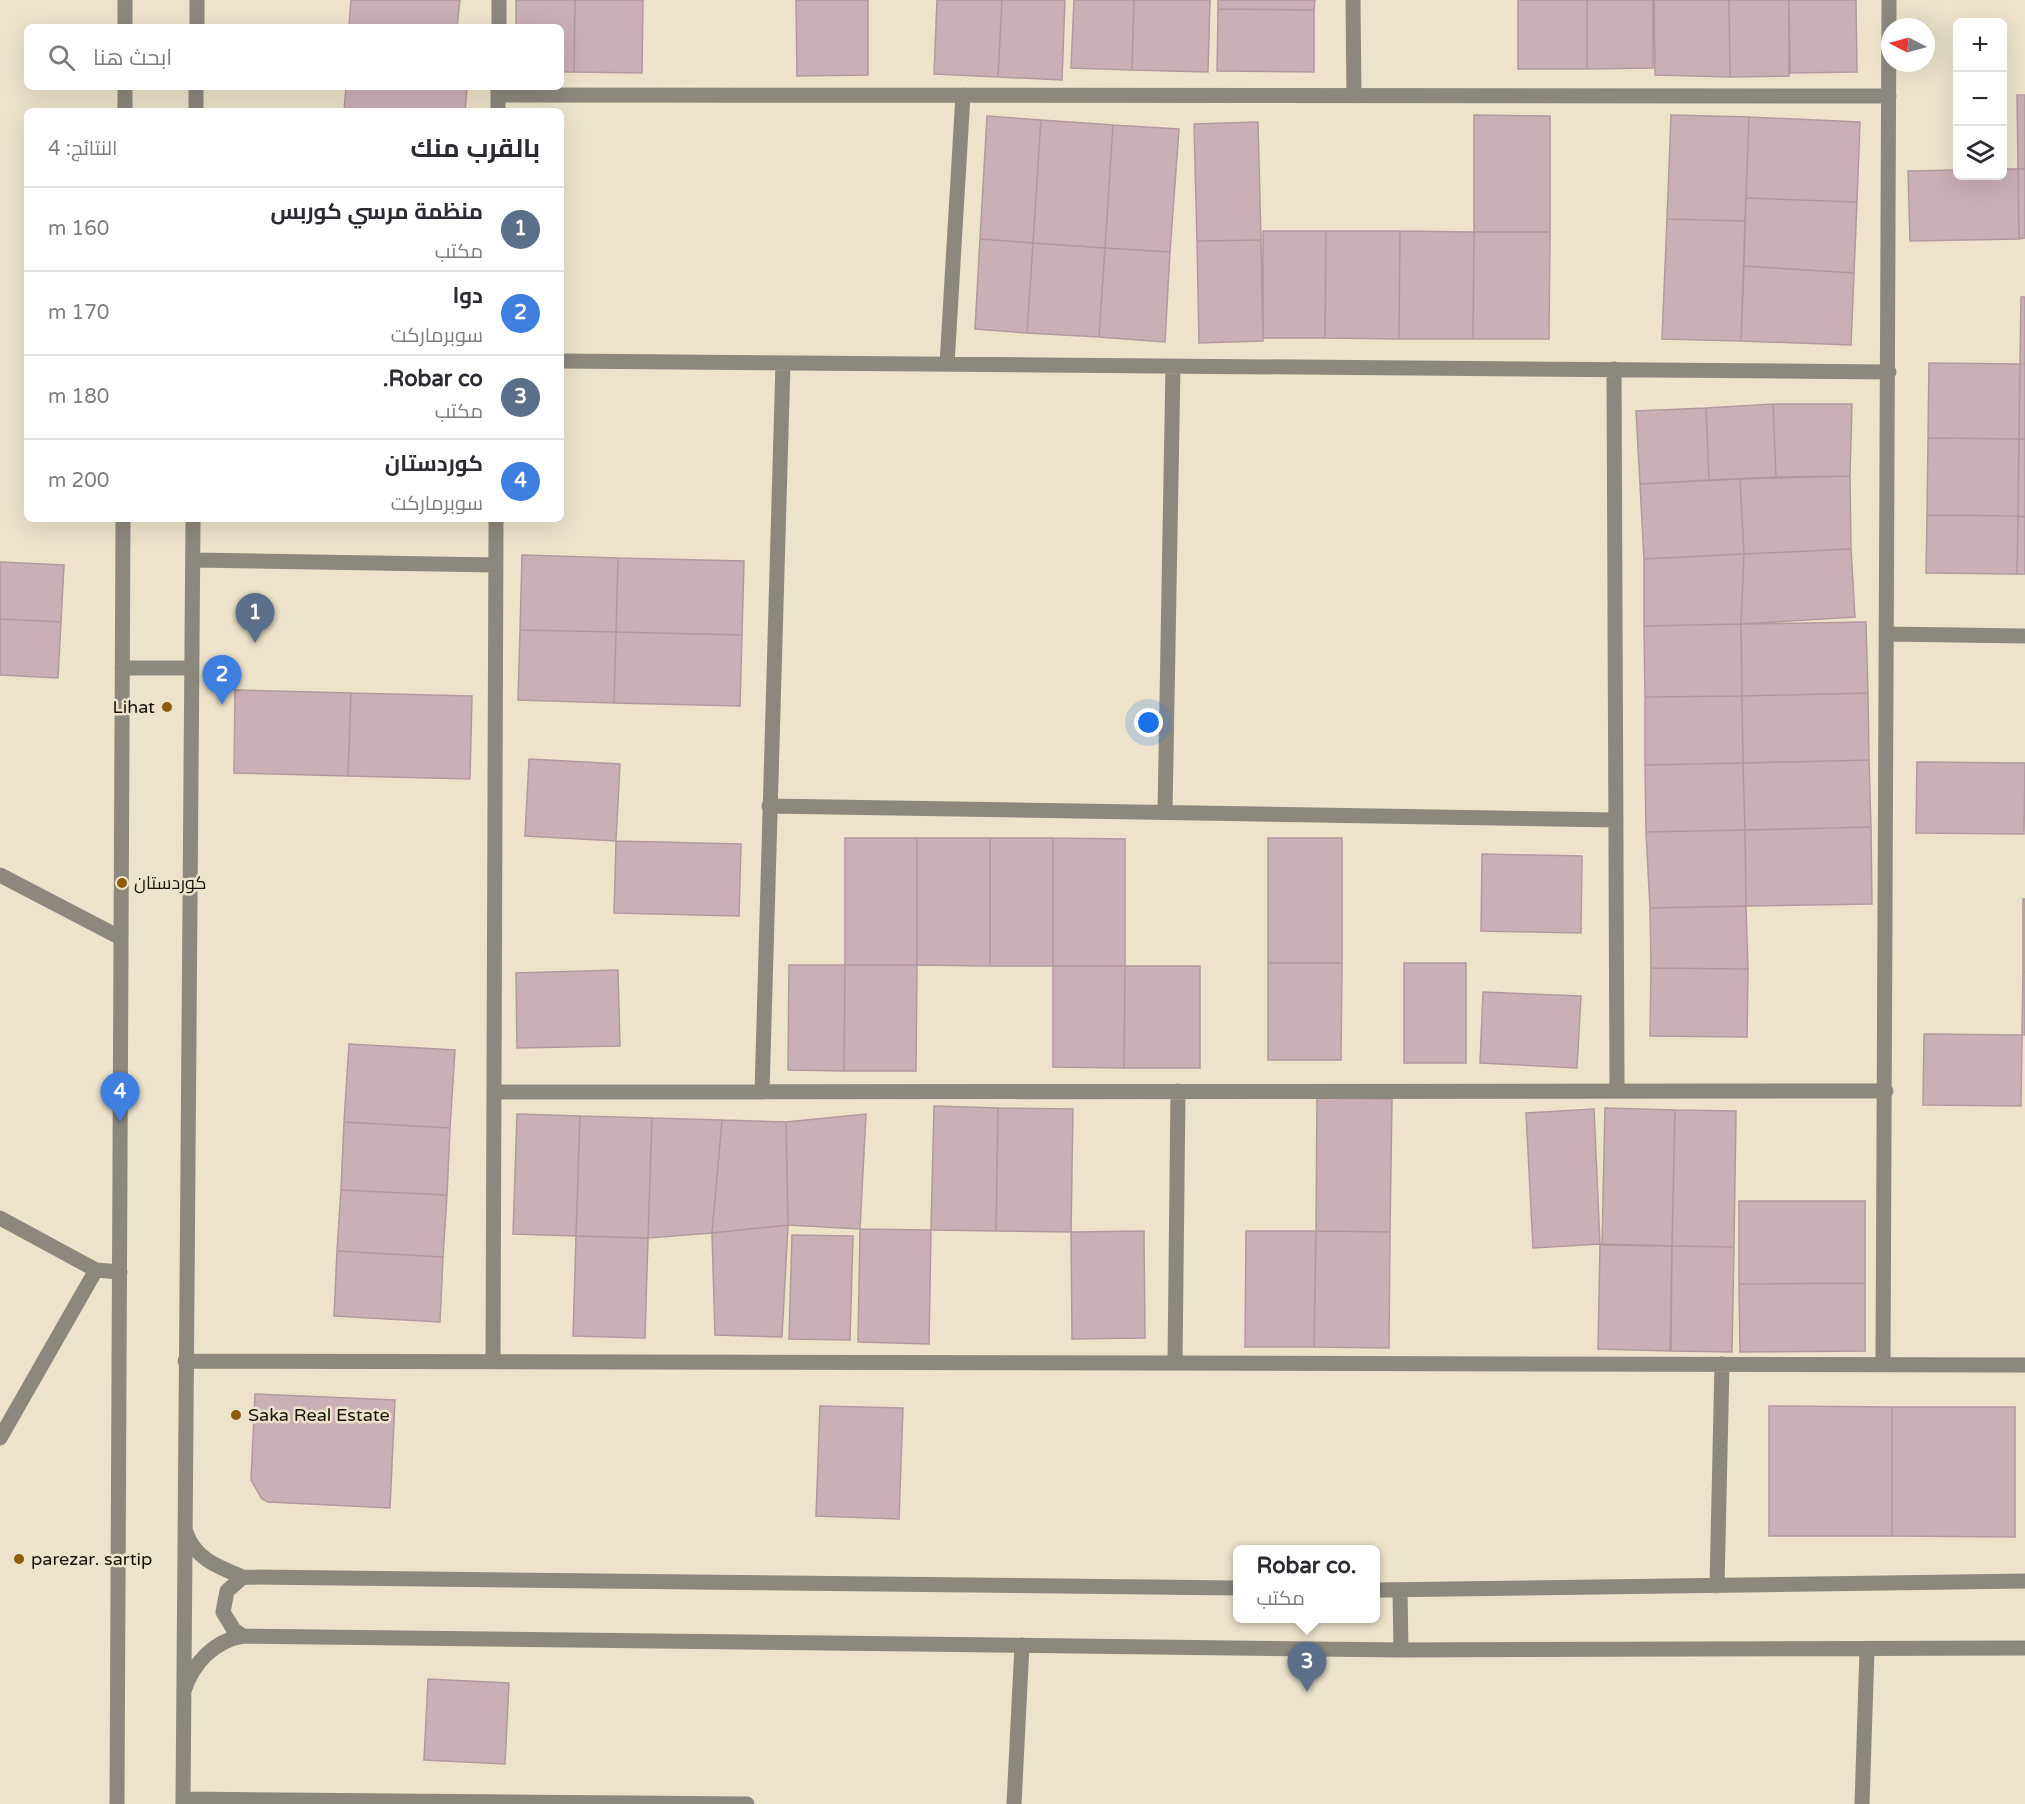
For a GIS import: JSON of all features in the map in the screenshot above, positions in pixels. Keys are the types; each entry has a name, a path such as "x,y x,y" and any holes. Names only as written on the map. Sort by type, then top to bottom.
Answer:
{"street":[{"path":"125,0 125,24"},
{"path":"197,0 197,24"},
{"path":"499,0 499,24"},
{"path":"1353,0 1354,96"},
{"path":"1883,1364 1889,0"},
{"path":"124,108 125,90"},
{"path":"196,90 196,108"},
{"path":"498,108 498,91 963,95 1889,96"},
{"path":"947,364 963,95"},
{"path":"564,361 1889,372"},
{"path":"762,1092 783,363"},
{"path":"1165,812 1173,366"},
{"path":"1614,369 1617,1091"},
{"path":"117,1804 123,522"},
{"path":"193,522 183,1802 747,1804"},
{"path":"493,1361 496,522"},
{"path":"192,560 496,565"},
{"path":"1887,634 2025,636"},
{"path":"122,668 192,668"},
{"path":"769,806 1615,820"},
{"path":"0,875 121,938"},
{"path":"494,1092 1886,1090"},
{"path":"1175,1363 1178,1091"},
{"path":"0,1218 96,1270 120,1272"},
{"path":"0,1438 96,1270"},
{"path":"185,1361 2025,1365"},
{"path":"1717,1586 1722,1364"},
{"path":"184,1524 197,1552 213,1565 243,1577 1233,1588"},
{"path":"243,1577 227,1591 223,1612 234,1630 243,1636"},
{"path":"1380,1590 2025,1581"},
{"path":"1400,1590 1401,1650"},
{"path":"184,1690 199,1662 214,1648 232,1638 243,1636 1401,1650 2025,1648"},
{"path":"1014,1804 1022,1645"},
{"path":"1862,1804 1867,1650"}],"building":[{"path":"351,0 460,0 457,24 349,24"},
{"path":"516,0 575,0 574,72 564,72 564,24 516,24"},
{"path":"575,0 643,0 642,73 574,72"},
{"path":"796,0 868,0 868,75 797,76"},
{"path":"937,0 1002,0 998,77 934,74"},
{"path":"1002,0 1065,0 1062,80 998,77"},
{"path":"1074,0 1134,0 1132,70 1071,68"},
{"path":"1134,0 1210,0 1208,72 1132,70"},
{"path":"1218,0 1315,0 1314,10 1218,9"},
{"path":"1518,0 1587,0 1587,69 1518,69"},
{"path":"1587,0 1653,0 1653,68 1587,69"},
{"path":"1654,0 1729,0 1730,77 1655,75"},
{"path":"1729,0 1789,0 1789,76 1730,77"},
{"path":"1789,0 1856,0 1857,72 1790,73"},
{"path":"1218,9 1314,10 1314,72 1217,71"},
{"path":"346,90 467,90 465,108 344,108"},
{"path":"2017,95 2025,95 2025,169 2018,169"},
{"path":"1474,115 1550,116 1550,232 1474,232"},
{"path":"1671,115 1749,117 1745,221 1667,219"},
{"path":"987,116 1041,120 1033,243 980,239"},
{"path":"1749,117 1860,122 1857,202 1746,198"},
{"path":"1041,120 1113,125 1105,248 1033,243"},
{"path":"1258,122 1261,240 1197,241 1194,124"},
{"path":"1113,125 1179,129 1170,252 1105,248"},
{"path":"2007,169 2018,169 2019,239 1910,241 1908,171 1953,170 1953,180 2007,180"},
{"path":"2018,169 2025,169 2025,238 2019,239"},
{"path":"1746,198 1857,202 1854,273 1744,266"},
{"path":"1667,219 1745,221 1741,341 1662,339"},
{"path":"1263,231 1326,231 1325,338 1263,338"},
{"path":"1326,231 1400,231 1399,339 1325,338"},
{"path":"1400,231 1474,232 1473,339 1399,339"},
{"path":"1474,232 1550,232 1549,339 1473,339"},
{"path":"980,239 1033,243 1027,333 975,329"},
{"path":"1261,240 1263,341 1199,343 1197,241"},
{"path":"1033,243 1105,248 1099,337 1027,333"},
{"path":"1105,248 1170,252 1165,342 1099,337"},
{"path":"1744,266 1854,273 1851,345 1741,341"},
{"path":"2021,297 2025,297 2025,364 2020,364"},
{"path":"1929,363 2020,364 2019,439 1928,438"},
{"path":"2020,364 2025,364 2025,439 2019,439"},
{"path":"1773,404 1776,477 1709,480 1706,408"},
{"path":"1773,404 1852,404 1850,476 1776,477"},
{"path":"1706,408 1709,480 1640,484 1636,411"},
{"path":"1928,438 2019,439 2018,516 1927,515"},
{"path":"2019,439 2025,439 2025,517 2018,516"},
{"path":"1850,476 1851,549 1744,554 1740,479"},
{"path":"1740,479 1744,554 1644,559 1640,484"},
{"path":"1927,515 2018,516 2017,574 1926,573"},
{"path":"2018,516 2025,517 2025,574 2017,574"},
{"path":"1851,549 1855,617 1741,624 1744,554"},
{"path":"1744,554 1741,624 1644,626 1644,559"},
{"path":"522,555 618,558 616,632 520,630"},
{"path":"618,558 744,561 742,635 616,632"},
{"path":"0,562 64,565 61,622 0,619"},
{"path":"0,619 61,622 58,678 0,675"},
{"path":"1866,622 1868,693 1742,696 1741,624"},
{"path":"1741,624 1742,696 1645,697 1644,626"},
{"path":"520,630 616,632 614,703 518,700"},
{"path":"616,632 742,635 740,706 614,703"},
{"path":"235,690 351,693 348,776 234,773"},
{"path":"351,693 472,696 470,779 348,776"},
{"path":"1868,693 1869,760 1743,763 1742,696"},
{"path":"1742,696 1743,763 1645,765 1645,697"},
{"path":"529,759 620,764 616,841 525,836"},
{"path":"1869,760 1871,827 1745,830 1743,763"},
{"path":"1917,762 2025,763 2024,834 1916,833"},
{"path":"1743,763 1745,830 1646,832 1645,765"},
{"path":"1871,827 1872,904 1746,906 1745,830"},
{"path":"1745,830 1746,906 1650,908 1646,832"},
{"path":"845,838 917,838 917,965 845,965"},
{"path":"917,838 990,838 990,966 917,965"},
{"path":"990,838 1053,838 1053,966 990,966"},
{"path":"1053,838 1125,839 1125,966 1053,966"},
{"path":"1268,838 1342,838 1342,963 1268,963"},
{"path":"616,841 741,844 739,916 614,913"},
{"path":"1482,854 1582,856 1581,933 1481,931"},
{"path":"2023,899 2025,899 2025,972 2023,972"},
{"path":"1746,906 1748,969 1651,968 1650,908"},
{"path":"1268,963 1342,963 1341,1060 1268,1060"},
{"path":"1404,963 1466,963 1466,1063 1404,1063"},
{"path":"789,965 845,965 844,1071 788,1070"},
{"path":"845,965 917,965 916,1071 844,1071"},
{"path":"1053,966 1125,966 1124,1068 1053,1067"},
{"path":"1125,966 1200,966 1200,1068 1124,1068"},
{"path":"1651,968 1748,969 1747,1037 1650,1036"},
{"path":"618,970 620,1046 517,1048 516,973"},
{"path":"2023,972 2025,972 2025,1035 2022,1035"},
{"path":"1483,992 1581,996 1577,1068 1480,1063"},
{"path":"1924,1034 2022,1035 2021,1106 1923,1105"},
{"path":"349,1044 455,1050 450,1128 344,1122"},
{"path":"1317,1098 1392,1099 1390,1232 1316,1231"},
{"path":"934,1106 998,1108 996,1231 931,1230"},
{"path":"998,1108 1073,1109 1071,1232 996,1231"},
{"path":"1605,1108 1675,1110 1672,1246 1602,1245"},
{"path":"1594,1109 1600,1244 1533,1248 1526,1113"},
{"path":"1675,1110 1736,1111 1734,1247 1672,1246"},
{"path":"517,1114 580,1116 576,1236 513,1234"},
{"path":"866,1114 860,1229 788,1225 786,1122"},
{"path":"580,1116 652,1118 648,1238 576,1236"},
{"path":"652,1118 722,1120 712,1233 648,1238"},
{"path":"722,1120 786,1122 788,1225 712,1233"},
{"path":"344,1122 450,1128 447,1195 341,1190"},
{"path":"341,1190 447,1195 443,1257 337,1251"},
{"path":"1739,1201 1865,1201 1865,1283 1739,1284"},
{"path":"788,1225 782,1337 715,1335 712,1233"},
{"path":"860,1229 931,1230 929,1344 858,1342"},
{"path":"1144,1231 1145,1338 1072,1339 1071,1232"},
{"path":"1246,1231 1316,1231 1314,1347 1245,1347"},
{"path":"1316,1231 1390,1232 1389,1348 1314,1347"},
{"path":"792,1235 853,1236 850,1340 789,1339"},
{"path":"576,1236 648,1238 645,1338 573,1336"},
{"path":"1600,1244 1672,1246 1670,1351 1598,1349"},
{"path":"1672,1246 1734,1247 1732,1352 1671,1351"},
{"path":"337,1251 443,1257 440,1322 334,1316"},
{"path":"1865,1283 1865,1351 1740,1352 1739,1284"},
{"path":"255,1394 395,1400 390,1508 268,1502 262,1499 251,1480"},
{"path":"820,1406 903,1408 899,1519 816,1516"},
{"path":"1769,1406 1892,1407 1892,1536 1769,1536"},
{"path":"1892,1407 2015,1407 2015,1537 1892,1536"},
{"path":"428,1679 509,1683 505,1764 424,1760"}],"place":[{"name":"منظمة مرسي كوربس","path":"255,643"},
{"name":"دوا","path":"222,705"},
{"name":"Lihat","path":"167,707"},
{"name":"کوردستان","path":"122,883"},
{"name":"كوردستان","path":"120,1122"},
{"name":"Saka Real Estate","path":"236,1415"},
{"name":"parezar. sartip","path":"19,1559"},
{"name":"Robar co.","path":"1307,1692"}]}
